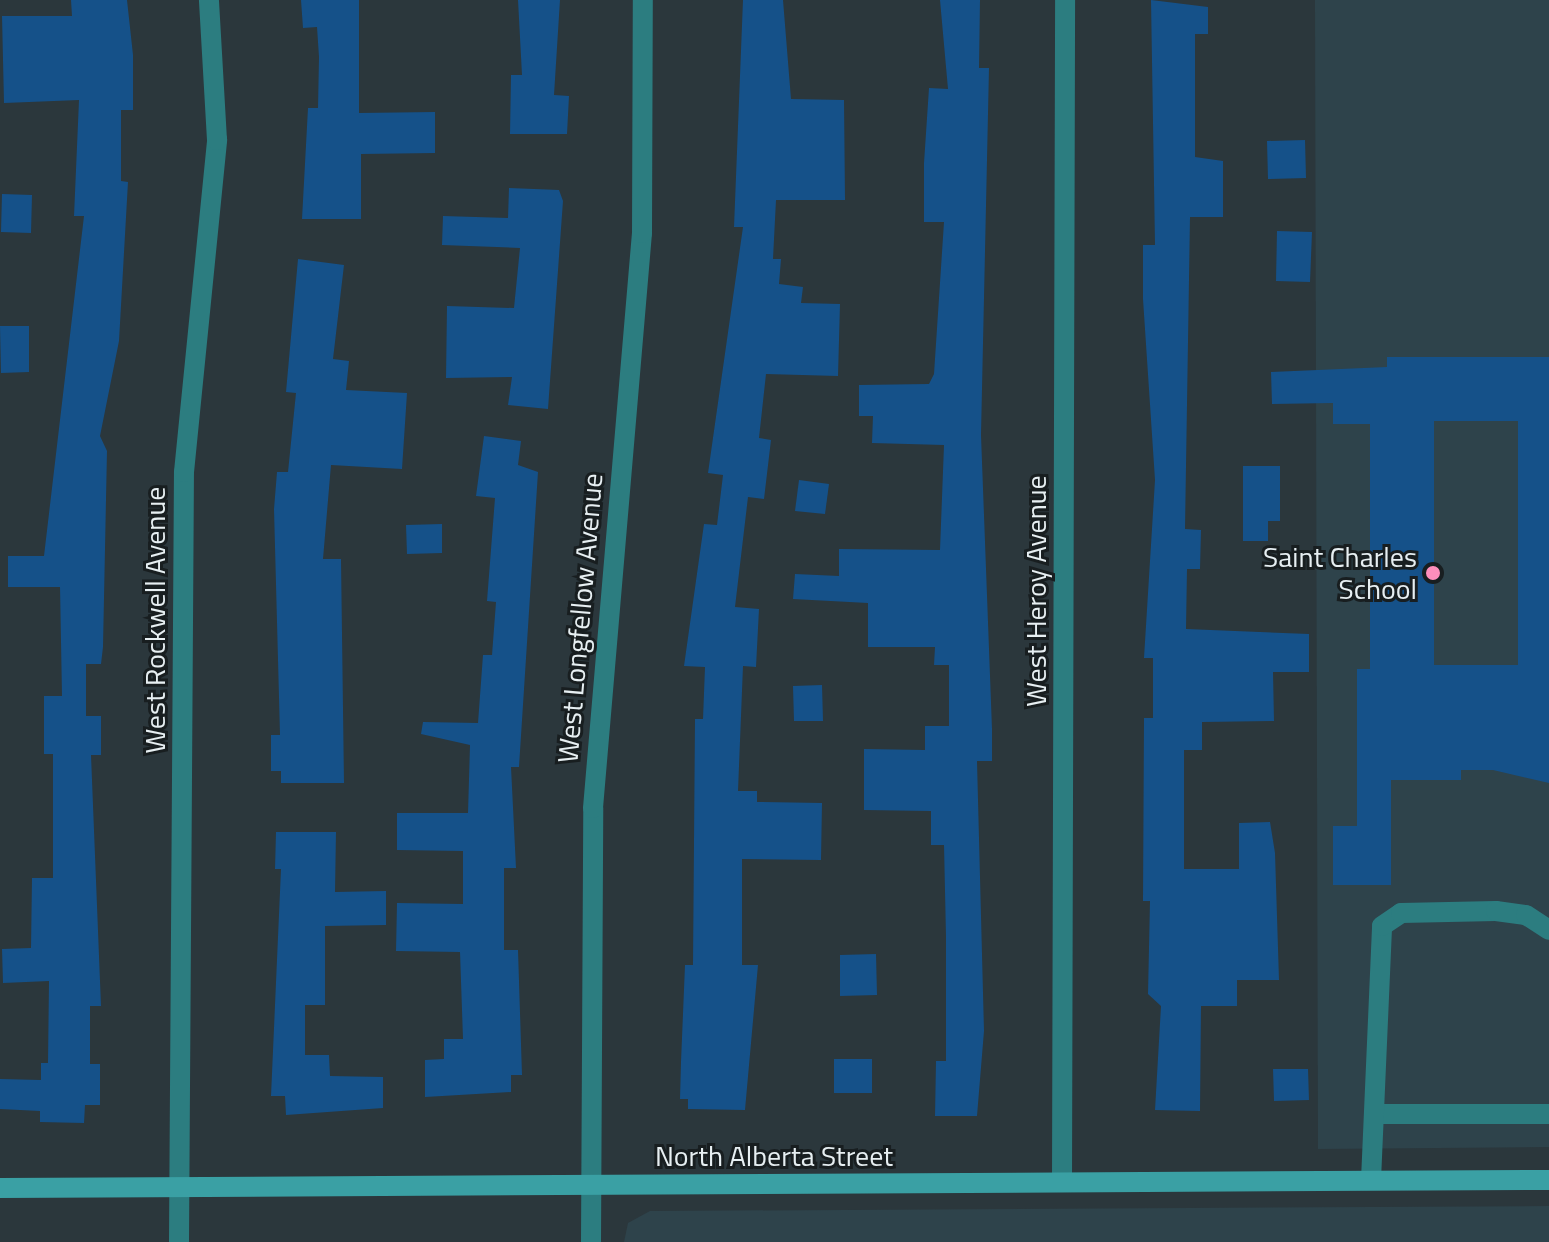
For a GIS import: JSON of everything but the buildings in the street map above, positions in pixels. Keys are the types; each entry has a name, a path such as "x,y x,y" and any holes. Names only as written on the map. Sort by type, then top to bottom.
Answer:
{"main road":[{"name":"North Alberta Street","path":"0,1188 1549,1180"}],"street":[{"name":"West Rockwell Avenue","path":"179,1242 184,472 217,140 209,0"},
{"name":"West Longfellow Avenue","path":"591,1242 593,808 642,233 643,0"},
{"name":"West Heroy Avenue","path":"1062,1182 1065,0"},
{"path":"1371,1180 1382,926 1401,913 1496,911 1526,915 1549,930"},
{"path":"1374,1114 1549,1114"}],"shaded area":[{"name":"Saint Charles School","path":"1315,0 1549,0 1549,1147 1318,1149"},
{"path":"1549,1206 1549,1242 624,1242 628,1223 650,1211"}],"place":[{"name":"Saint Charles School","path":"1433,573"}]}
